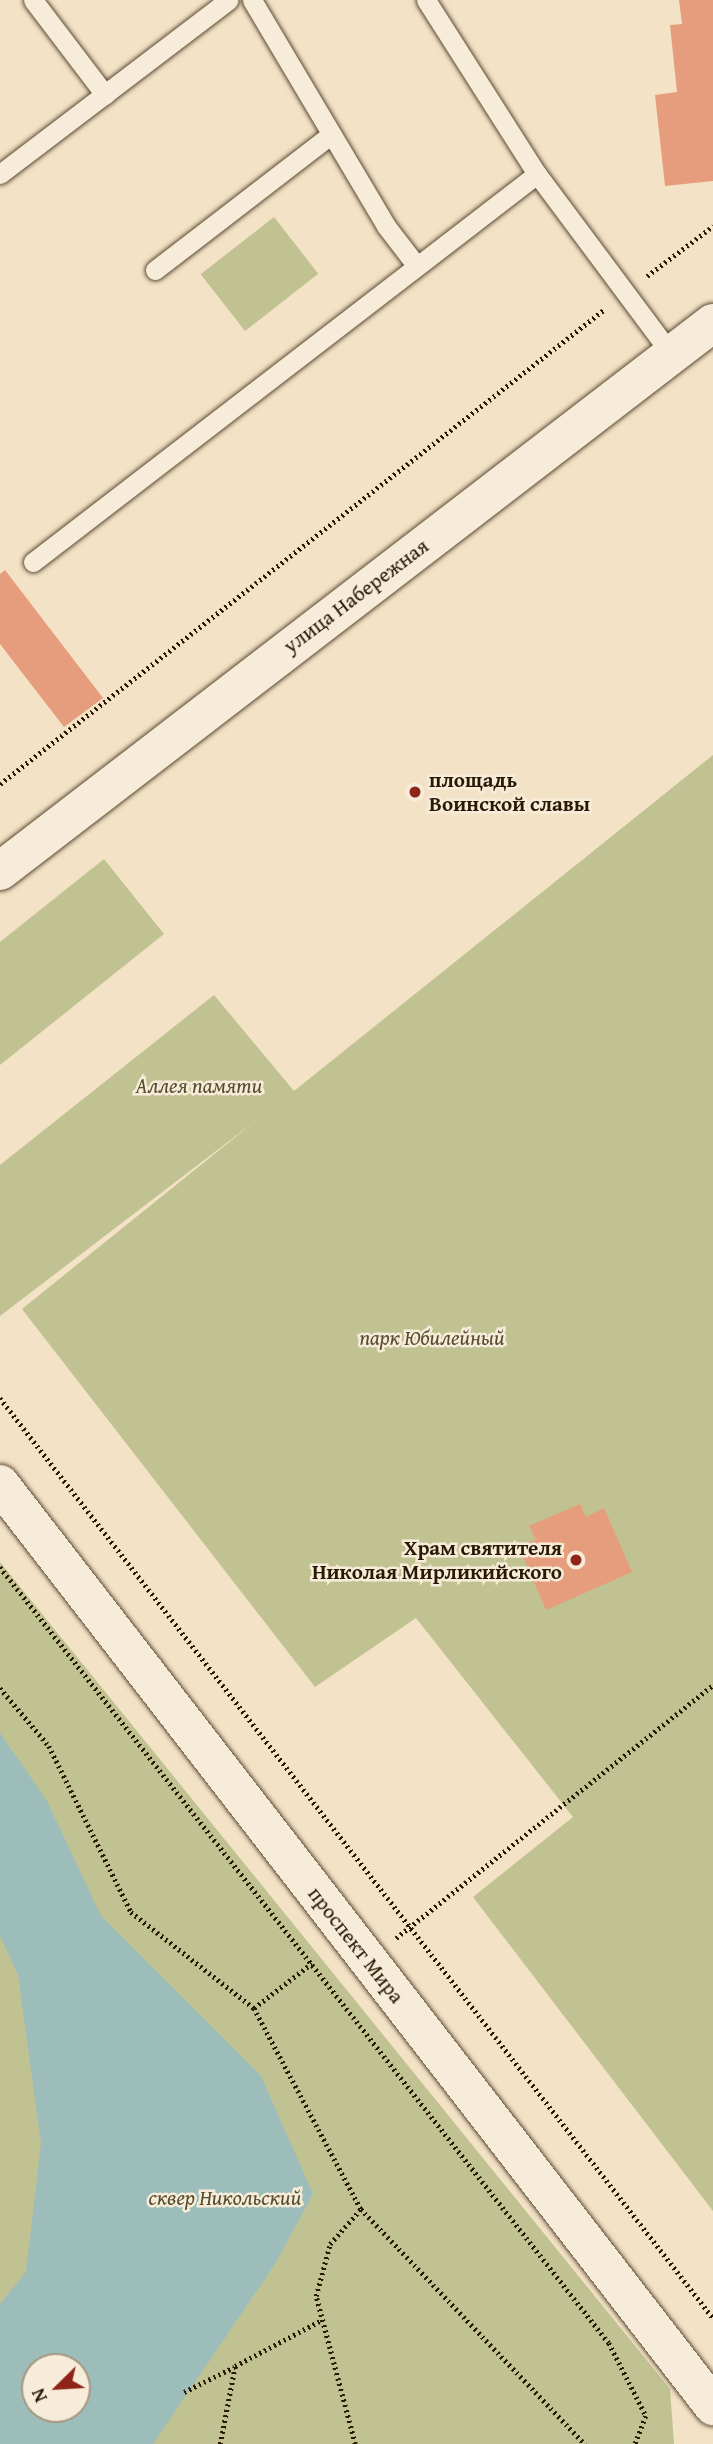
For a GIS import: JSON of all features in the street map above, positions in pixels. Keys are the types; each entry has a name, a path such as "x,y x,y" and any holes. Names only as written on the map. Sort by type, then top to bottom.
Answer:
{"main road":[{"name":"улица Набережная","path":"0,871 713,323"},
{"name":"проспект Мира","path":"0,1484 713,2406"}],"lane":[{"path":"33,0 105,95"},
{"path":"0,174 228,0"},
{"path":"252,0 386,226 416,265"},
{"path":"426,0 537,174 672,355"},
{"path":"155,270 330,135"},
{"path":"33,562 537,174"}],"path":[{"path":"0,785 713,226"},
{"path":"0,1398 713,2318"},
{"path":"0,1567 609,2343 646,2416 635,2444"},
{"path":"368,1960 713,1685"},
{"path":"0,1688 49,1746 131,1912 254,2008 361,2209 586,2444"},
{"path":"254,2008 312,1963"},
{"path":"355,2444 320,2321 316,2296 320,2269 330,2244 361,2209"},
{"path":"184,2392 320,2321"},
{"path":"220,2444 235,2366"}],"green space":[{"path":"274,217 318,274 245,331 201,274"},
{"name":"парк Юбилейный","path":"713,755 713,2211 473,1897 573,1817 416,1618 315,1687 22,1309 258,1119 0,1316 0,1165 214,995 294,1091"},
{"path":"104,859 164,934 0,1065 0,942"},
{"name":"сквер Никольский","path":"0,1562 670,2389 674,2444 0,2444"}],"water":[{"path":"0,1733 47,1801 101,1916 261,2076 313,2194 275,2264 153,2444 0,2444 0,2304 26,2272 41,2143 18,1975 0,1936"}],"building":[{"path":"679,0 713,0 713,181 665,186 655,95 677,92 670,25 682,24"},
{"path":"5,570 103,698 64,727 0,644 0,574"},
{"name":"Храм святителя Николая Мирликийского","path":"580,1504 586,1517 604,1508 632,1572 546,1610 519,1547 536,1540 529,1526"}],"place":[{"name":"площадь Воинской славы","path":"415,792"},
{"name":"Храм святителя Николая Мирликийского","path":"576,1560"}],"park label":[{"name":"Аллея памяти","path":"199,1086"}]}
